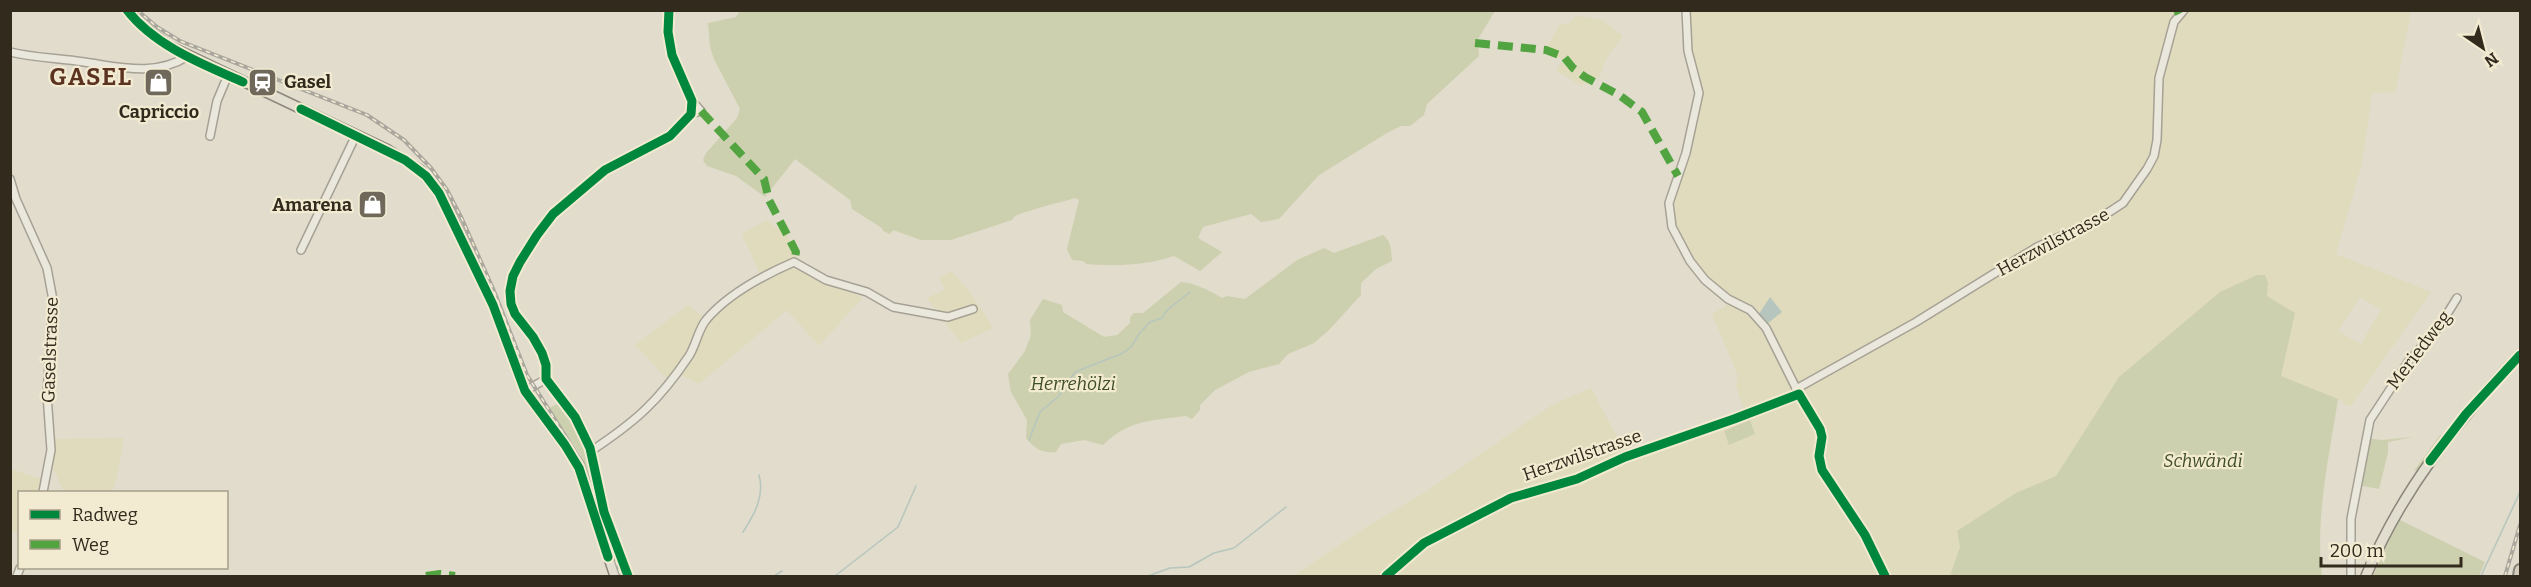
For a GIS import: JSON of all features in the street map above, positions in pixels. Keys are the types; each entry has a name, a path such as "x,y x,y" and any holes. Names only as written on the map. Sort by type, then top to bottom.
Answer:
{"highway":[{"path":"2518,576 2520,570"}],"main road":[{"path":"127,10 150,33 188,56 356,135 413,165 439,193 493,305 525,392 577,464 615,576"},
{"path":"2366,576 2387,532 2430,460 2466,414 2520,355"}],"street":[{"path":"628,576 604,512 591,451 578,422 546,380 546,365 538,344 517,317 511,304 511,284 520,262 541,228 563,206 614,165 670,136 691,114 701,111 692,101 673,62 668,32 669,10"},
{"path":"1686,10 1688,51 1699,93 1686,153 1669,203 1672,227 1684,251 1705,280 1720,294 1750,310 1760,320 1820,429 1822,438 1820,462 1825,476 1865,535 1885,576"},
{"name":"Herzwilstrasse","path":"1386,576 1424,543 1511,498 1577,478 1625,457 1734,419 1798,392 1917,322 2037,247 2097,219 2123,202 2147,170 2154,156 2157,140 2159,78 2174,22 2184,10"},
{"path":"10,52 38,58 142,70 167,66 188,56"},
{"path":"210,136 218,101 228,75"},
{"path":"302,250 356,135"},
{"name":"Gaselstrasse","path":"10,179 16,199 47,268 53,300 47,394 51,450 43,491"},
{"path":"591,451 636,421 650,406 690,355 704,323 711,315 746,289 794,262 826,280 867,292 893,307 948,317 973,309"},
{"name":"Meriedweg","path":"2351,576 2351,519 2370,420 2408,362 2439,327 2457,298"},
{"path":"525,392 546,380"}],"shaded area":[{"path":"1687,11 2411,11 2395,92 2372,93 2362,163 2336,254 2431,292 2350,407 2338,399 2281,376 2295,314 2267,296 2268,283 2220,292 2119,377 2056,476 2016,493 1960,547 1950,576 1293,576 1363,529 1425,492 1552,405 1591,388 1628,458 1746,416 1736,386 1738,376 1712,314 1734,301 1697,268 1676,231 1671,204 1700,97 1692,57","holes":["2360,297 2381,310 2361,344 2338,331"]},
{"path":"1576,16 1602,20 1623,36 1605,60 1600,76 1581,86 1556,70 1563,60 1545,50 1560,24 1568,25"},
{"path":"766,220 787,235 799,264 862,298 819,346 787,310 699,384 679,374 670,382 635,345 688,305 706,319 762,279 742,234"},
{"path":"951,271 970,292 993,328 961,343 927,298 945,290 939,278"},
{"path":"1770,297 1782,312 1767,324 1759,314"},
{"path":"124,438 115,485 111,491 64,491 54,470 52,439"},
{"path":"10,469 44,480 42,491 18,491 18,533 11,532"}],"green space":[{"path":"740,11 1495,11 1478,39 1479,56 1427,104 1424,115 1410,126 1401,126 1387,133 1318,176 1279,219 1261,222 1251,214 1203,227 1198,238 1222,252 1200,271 1174,256 1152,262 1120,265 1086,264 1083,261 1072,260 1067,249 1079,200 1075,198 1022,213 1012,220 951,240 921,240 893,230 890,234 883,231 882,228 852,209 850,200 795,159 765,197 736,176 707,166 703,160 706,153 737,118 740,109 714,59 710,47 708,23 736,17"},
{"name":"Herrehölzi","path":"1383,235 1390,244 1392,261 1376,269 1361,283 1361,295 1329,330 1314,343 1288,354 1279,364 1249,372 1215,390 1200,405 1200,410 1192,419 1186,416 1141,423 1122,430 1103,445 1084,440 1061,444 1056,452 1039,449 1026,438 1027,420 1011,392 1008,374 1025,351 1031,335 1030,320 1043,299 1062,305 1063,312 1104,337 1117,335 1130,323 1130,317 1134,313 1143,313 1181,282 1202,287 1222,298 1227,296 1245,299 1297,260 1324,248 1334,253"},
{"name":"Schwändi","path":"2257,275 2265,275 2268,283 2267,296 2295,313 2281,376 2338,399 2327,465 2320,532 2322,576 1950,576 1960,547 1957,531 2016,493 2056,476 2119,377 2220,292"},
{"path":"561,402 586,448 597,485 600,499 598,500 580,454 549,408"},
{"path":"1750,420 1755,434 1729,445 1724,431"},
{"path":"2440,435 2445,435 2419,470 2414,471"},
{"path":"2413,437 2388,442 2388,453 2379,489 2358,485 2367,438 2381,440"},
{"path":"2398,519 2485,562 2479,576 2373,576"}],"waterway":[{"path":"1029,440 1040,412 1059,396 1075,372 1123,353 1131,347 1150,322 1162,318 1167,310 1190,292"},
{"path":"743,532 759,498 761,490 759,475"},
{"path":"835,576 898,527 916,486"},
{"path":"2481,576 2520,492"},
{"path":"1148,576 1170,568 1189,567 1214,553 1234,548 1286,507"},
{"path":"774,576 782,571"}],"railway":[{"path":"137,10 157,27 180,41 367,115 404,140 431,168 447,190 462,219 494,291 527,375 583,464 621,576"},
{"path":"2505,576 2520,525"}],"marked path":[{"path":"2177,10 2179,14"},
{"path":"1475,43 1546,50 1564,57 1585,77 1619,95 1642,112 1678,176"},
{"path":"701,111 764,179 769,200 796,252 794,262"},
{"path":"426,576 440,574 455,576"}],"cycle path":[{"path":"127,10 138,23 165,44 243,82"},
{"path":"628,576 604,512 590,448 575,417 546,379 546,365 542,353 515,314 510,291 513,276 520,262 553,214 605,170 670,136 691,114 692,101 672,55 668,32 669,10"},
{"path":"301,109 405,160 426,176 439,193 493,305 525,391 579,468 608,557"},
{"path":"2430,461 2466,414 2520,355"},
{"path":"1386,576 1424,543 1511,498 1577,479 1625,457 1799,394 1820,429 1822,437 1819,456 1822,470 1865,535 1885,576"}],"place":[{"name":"Gasel","path":"263,82"},
{"name":"Capriccio","path":"159,83"},
{"name":"Amarena","path":"373,205"}],"district":[{"name":"GASEL","path":"91,77"}]}
